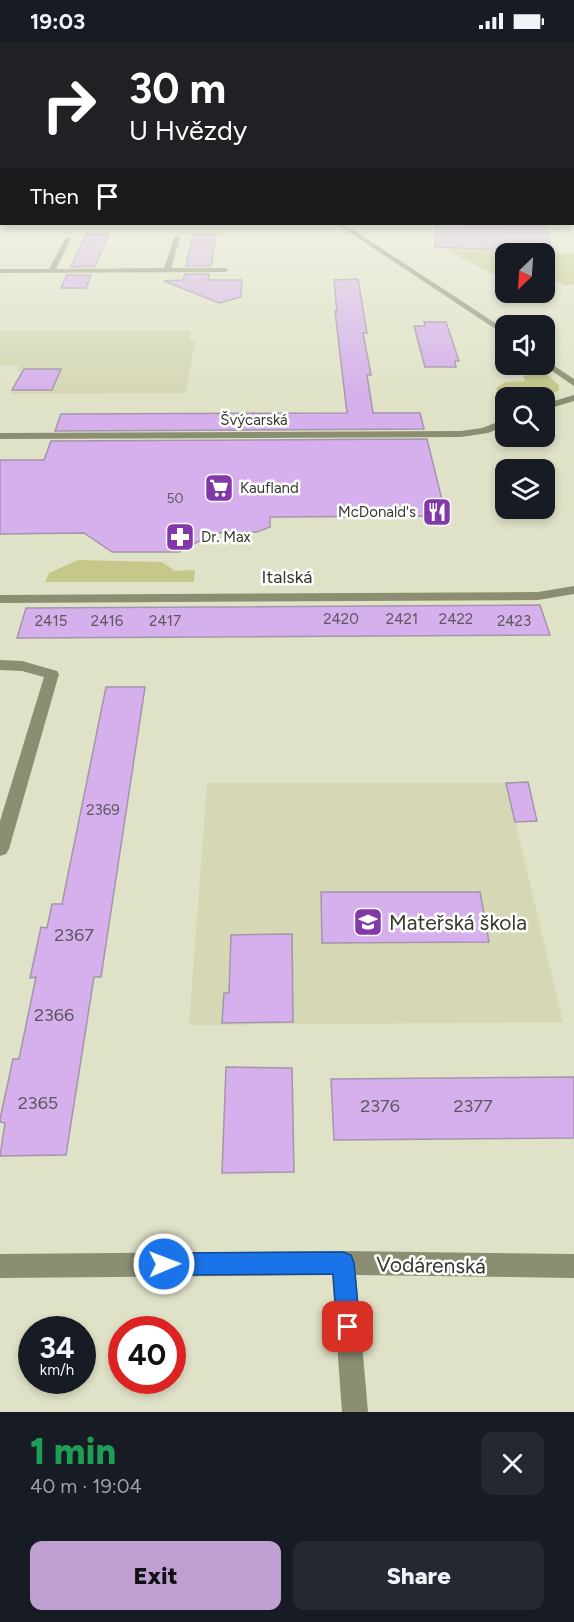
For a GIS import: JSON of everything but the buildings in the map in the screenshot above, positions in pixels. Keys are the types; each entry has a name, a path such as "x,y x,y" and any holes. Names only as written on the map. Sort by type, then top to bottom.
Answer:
{"street":[{"path":"406,268 495,327"},
{"path":"0,271 225,270"},
{"path":"555,370 574,383"},
{"path":"555,403 574,398"},
{"name":"Švýcarská","path":"0,436 461,434 484,431 495,426"},
{"name":"Italská","path":"1,598 538,596 574,590"},
{"path":"0,664 22,666 52,674 0,849"},
{"path":"343,1263 355,1412"},
{"name":"Vodárenská","path":"0,1266 343,1263 574,1266"}],"shaded area":[{"path":"0,331 191,331 189,341 195,341 186,393 11,394 23,371 17,371 19,365 0,365"},
{"name":"Mateřská škola","path":"207,783 506,783 563,1022 189,1025"}],"green space":[{"path":"481,268 495,268 493,274"},
{"path":"555,268 574,268 574,284 567,286 555,281"},
{"path":"547,375 559,385 559,390 555,393 555,387 498,387 506,382 525,381 523,376"},
{"path":"78,560 162,562 175,571 195,570 194,582 45,582 49,573"}],"place":[{"name":"Kaufland","path":"219,488"},
{"name":"McDonald's","path":"437,512"},
{"name":"Dr. Max","path":"180,537"},
{"name":"Mateřská škola","path":"368,922"}],"route":[{"path":"164,1264 343,1263 348,1327"}]}
